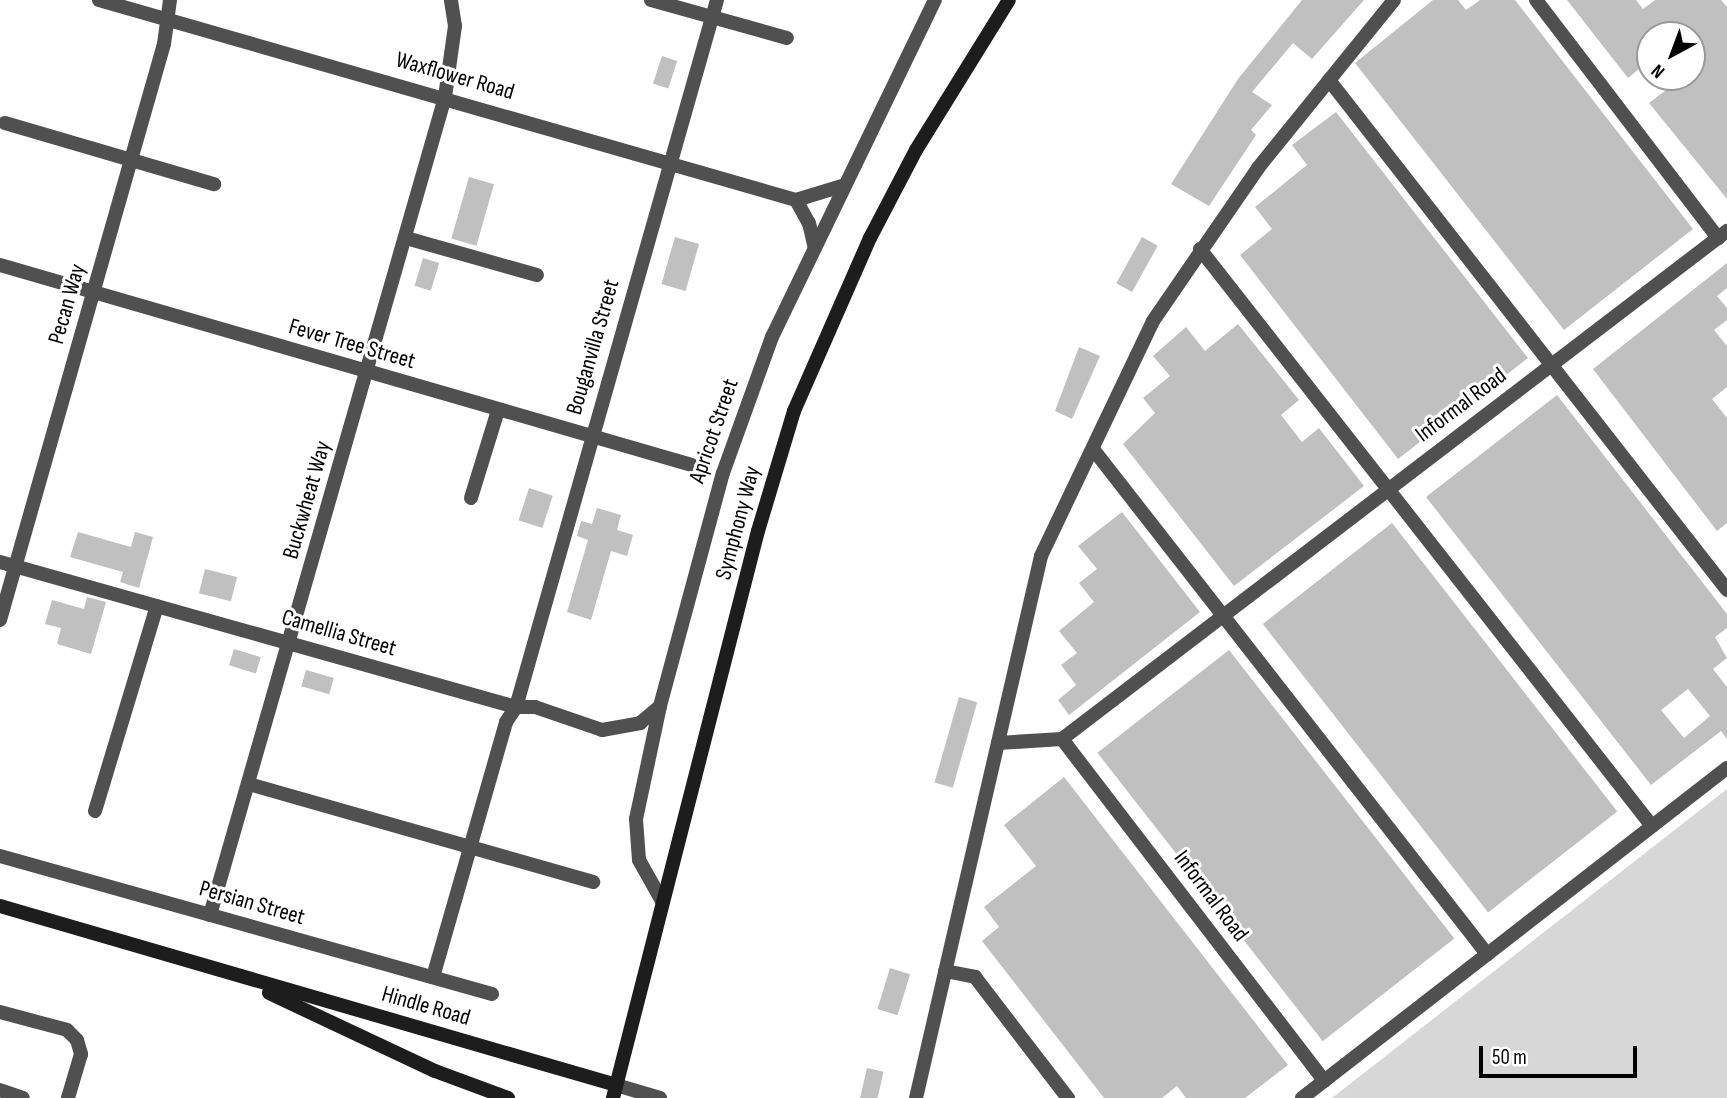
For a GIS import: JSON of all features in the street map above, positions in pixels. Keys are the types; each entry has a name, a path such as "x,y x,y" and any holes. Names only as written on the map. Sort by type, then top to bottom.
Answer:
{"main road":[{"name":"Symphony Way","path":"615,1092 758,531 794,411 904,172 1009,0"},
{"name":"Hindle Road","path":"0,906 615,1092"},
{"name":"Hindle Road","path":"223,972 436,1071 508,1098"}],"street":[{"name":"Waxflower Road","path":"99,0 445,97 796,200"},
{"name":"Pecan Way","path":"0,620 131,161 170,0"},
{"name":"Buckwheat Way","path":"210,915 445,97 455,26 451,0"},
{"path":"652,0 787,38"},
{"name":"Bouganvilla Street","path":"433,978 506,722 516,707 717,0"},
{"name":"Apricot Street","path":"662,901 640,863 634,841 660,706 735,432 814,245 842,186 897,85 935,0"},
{"path":"916,1098 1041,556 1153,321 1200,249 1329,80 1394,0"},
{"path":"1536,0 1722,234"},
{"path":"1329,80 1727,590"},
{"path":"5,123 215,184"},
{"path":"814,245 809,223 796,200 842,186"},
{"name":"Informal Road","path":"1324,1081 1062,739 1722,234"},
{"path":"406,238 537,275"},
{"path":"1200,249 1652,826"},
{"name":"Fever Tree Street","path":"0,265 692,465"},
{"path":"471,498 498,410"},
{"path":"1093,449 1487,954"},
{"name":"Camellia Street","path":"0,562 516,707 534,707 589,727 615,730 640,723 660,706"},
{"path":"95,811 158,606"},
{"path":"998,743 1062,739"},
{"path":"1301,1098 1727,768"},
{"path":"249,784 593,882"},
{"name":"Persian Street","path":"0,856 492,995"},
{"path":"945,971 975,977 1068,1098"},
{"path":"0,1012 67,1030 77,1040 81,1054 68,1098"},
{"path":"0,1090 23,1098"},
{"path":"615,1092 660,1098"}],"shaded area":[{"path":"1727,789 1727,1098 1332,1098"}],"building":[{"path":"1302,0 1364,0 1312,59 1293,43 1252,92 1272,105 1251,130 1256,135 1209,206 1171,184 1238,79"},
{"path":"1433,0 1458,0 1466,10 1480,0 1515,0 1693,229 1564,330 1355,63"},
{"path":"1567,0 1636,0 1643,9 1655,0 1721,0 1727,7 1727,199 1649,103 1665,91 1706,91 1706,21 1636,21 1636,71 1628,78"},
{"path":"662,56 677,61 668,89 653,84"},
{"path":"1336,112 1528,358 1398,459 1240,255 1272,229 1255,207 1307,165 1292,145"},
{"path":"469,177 494,184 476,246 451,239"},
{"path":"675,237 699,244 686,291 661,284"},
{"path":"1142,237 1158,246 1132,292 1116,283"},
{"path":"423,258 439,263 431,291 415,286"},
{"path":"1727,263 1727,288 1717,296 1727,308 1727,320 1714,330 1727,346 1727,387 1712,399 1727,418 1727,523 1717,531 1593,369"},
{"path":"1238,324 1299,400 1281,415 1302,442 1319,428 1364,486 1234,586 1123,444 1155,413 1143,398 1170,376 1153,356 1186,327 1205,351"},
{"path":"1079,347 1100,356 1072,419 1055,411"},
{"path":"1557,395 1727,614 1727,628 1715,637 1727,658 1713,669 1727,687 1727,739 1721,731 1651,785 1426,497","holes":["1688,689 1710,716 1684,738 1661,710"]},
{"path":"529,488 553,496 542,528 518,520"},
{"path":"597,508 621,515 617,530 633,535 627,556 611,551 591,620 567,612 588,540 577,536 581,521 592,524"},
{"path":"1122,512 1200,612 1069,715 1058,700 1076,685 1061,665 1077,653 1059,631 1094,602 1079,583 1097,569 1078,546"},
{"path":"1392,523 1617,811 1488,912 1263,624"},
{"path":"78,532 131,547 135,532 153,537 139,588 120,582 123,572 70,557"},
{"path":"205,569 237,577 231,601 199,593"},
{"path":"87,597 106,602 91,654 57,644 61,628 45,624 52,600 84,609"},
{"path":"234,649 261,657 256,673 229,665"},
{"path":"1229,650 1454,938 1323,1041 1097,753"},
{"path":"306,670 334,678 329,694 301,686"},
{"path":"959,697 977,702 953,788 934,783"},
{"path":"1064,777 1288,1065 1245,1098 1186,1098 1177,1086 1162,1098 1104,1098 982,941 999,927 984,907 1036,866 1004,825"},
{"path":"890,968 910,974 898,1015 877,1009"},
{"path":"867,1068 884,1072 878,1098 860,1098"}]}
